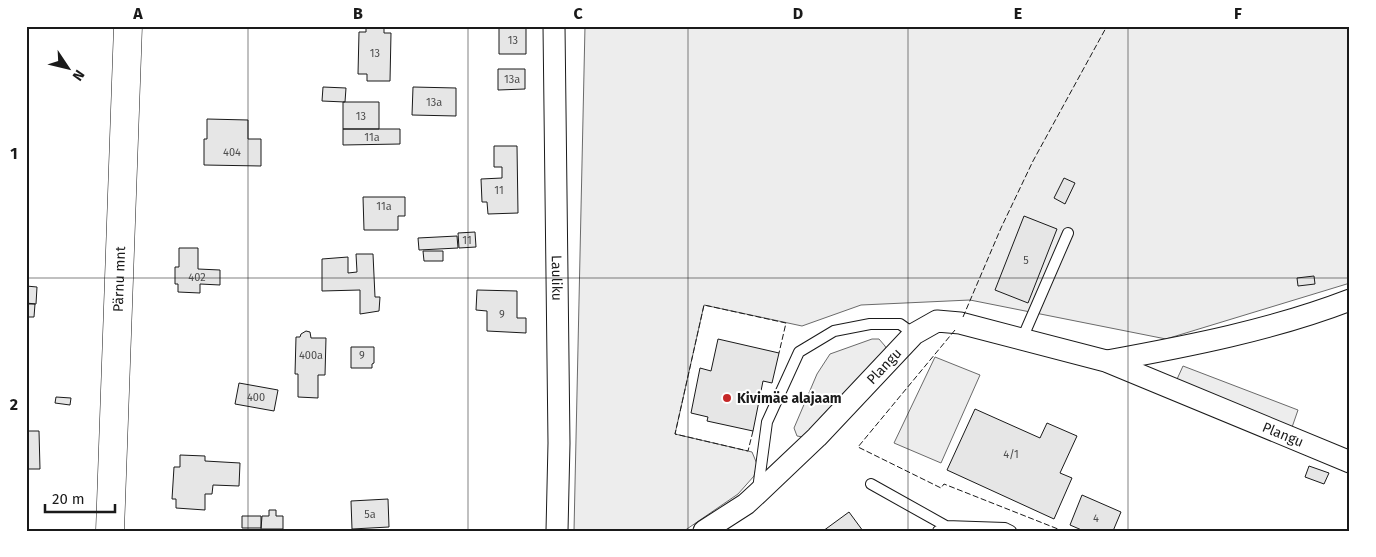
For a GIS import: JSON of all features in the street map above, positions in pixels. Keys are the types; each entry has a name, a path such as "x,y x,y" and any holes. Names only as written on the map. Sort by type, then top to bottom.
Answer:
{"main road":[{"name":"Pärnu mnt","path":"110,531 128,26"}],"street":[{"name":"Lauliku","path":"554,26 558,424 557,531"},
{"name":"Plangu","path":"1106,361 1200,344 1317,313 1350,300"},
{"name":"Plangu","path":"704,531 746,504 818,437 914,334 937,321 960,323 1106,361 1350,462"}],"lane":[{"path":"1022,339 1068,232"},
{"path":"758,493 767,422 799,352 834,332 870,324 900,324 914,334"},
{"path":"871,484 942,528 1004,528 1011,531"}],"shaded area":[{"path":"585,26 1350,26 1350,283 1166,339 970,300 861,305 802,326 704,305 675,434 752,452 757,464 754,476 738,494 684,531 574,531"},
{"path":"872,339 879,339 887,350 803,437 797,436 794,428 817,374 830,354"},
{"path":"935,357 980,375 941,463 894,443"},
{"path":"1183,366 1298,410 1289,436 1173,388"}],"building":[{"path":"366,26 384,26 384,33 391,33 390,81 367,81 367,74 358,74 359,32 366,32"},
{"path":"499,26 526,26 526,54 499,54"},
{"path":"498,69 525,69 525,89 498,90"},
{"path":"323,87 346,88 345,102 322,101"},
{"path":"413,87 456,88 456,116 412,115"},
{"path":"343,102 379,102 379,129 343,129"},
{"path":"207,119 248,120 248,139 261,139 261,166 204,165 204,139 207,139"},
{"path":"343,129 400,129 400,144 343,145"},
{"path":"494,146 517,146 518,213 488,214 487,202 482,202 481,179 502,178 502,167 494,167"},
{"path":"1064,178 1075,183 1065,204 1054,198"},
{"path":"363,197 405,197 405,216 398,216 398,230 364,230"},
{"path":"1024,216 1057,229 1028,303 995,290"},
{"path":"475,232 476,247 459,248 458,233"},
{"path":"457,236 458,248 419,250 418,238"},
{"path":"179,248 198,248 198,269 220,270 220,285 200,284 200,293 178,292 178,284 175,284 175,267 179,267"},
{"path":"423,251 443,251 443,261 424,261"},
{"path":"356,254 373,254 375,297 380,297 379,311 360,314 360,290 322,291 322,259 348,257 348,273 357,272"},
{"path":"1314,276 1315,284 1298,286 1297,278"},
{"path":"26,286 37,287 36,304 26,303"},
{"path":"477,290 517,291 517,318 526,318 526,333 487,331 487,311 476,310"},
{"path":"26,304 35,304 34,317 26,317"},
{"path":"306,331 310,332 311,338 326,338 325,375 318,375 318,398 298,397 298,374 295,374 296,337 300,337"},
{"name":"Kivimäe alajaam","path":"718,339 779,353 772,383 763,381 753,431 707,421 708,417 691,413 700,368 711,371"},
{"path":"351,347 374,347 374,363 372,368 351,368"},
{"path":"239,383 278,390 274,411 235,404"},
{"path":"56,397 71,398 70,405 55,403"},
{"path":"975,409 1040,438 1047,423 1077,436 1060,473 1072,478 1054,519 947,470"},
{"path":"26,431 39,431 40,469 26,469"},
{"path":"180,455 205,456 205,461 240,463 239,486 213,485 212,494 205,494 205,510 176,508 176,499 172,499 174,467 180,467"},
{"path":"1309,466 1329,473 1324,484 1305,477"},
{"path":"1082,495 1121,512 1113,531 1084,531 1070,525"},
{"path":"388,499 389,527 352,529 351,501"},
{"path":"269,510 276,510 276,516 283,516 283,529 261,529 262,516 269,516"},
{"path":"849,512 863,531 823,531"},
{"path":"242,516 261,516 261,528 242,528"}],"fence":[{"path":"963,317 1001,228 1033,161 1107,26"},
{"path":"753,431 748,451 675,434 704,305 786,323 779,353"},
{"path":"955,330 858,447 941,488 944,484 1063,531"}],"place":[{"name":"Kivimäe alajaam","path":"727,398"}]}
